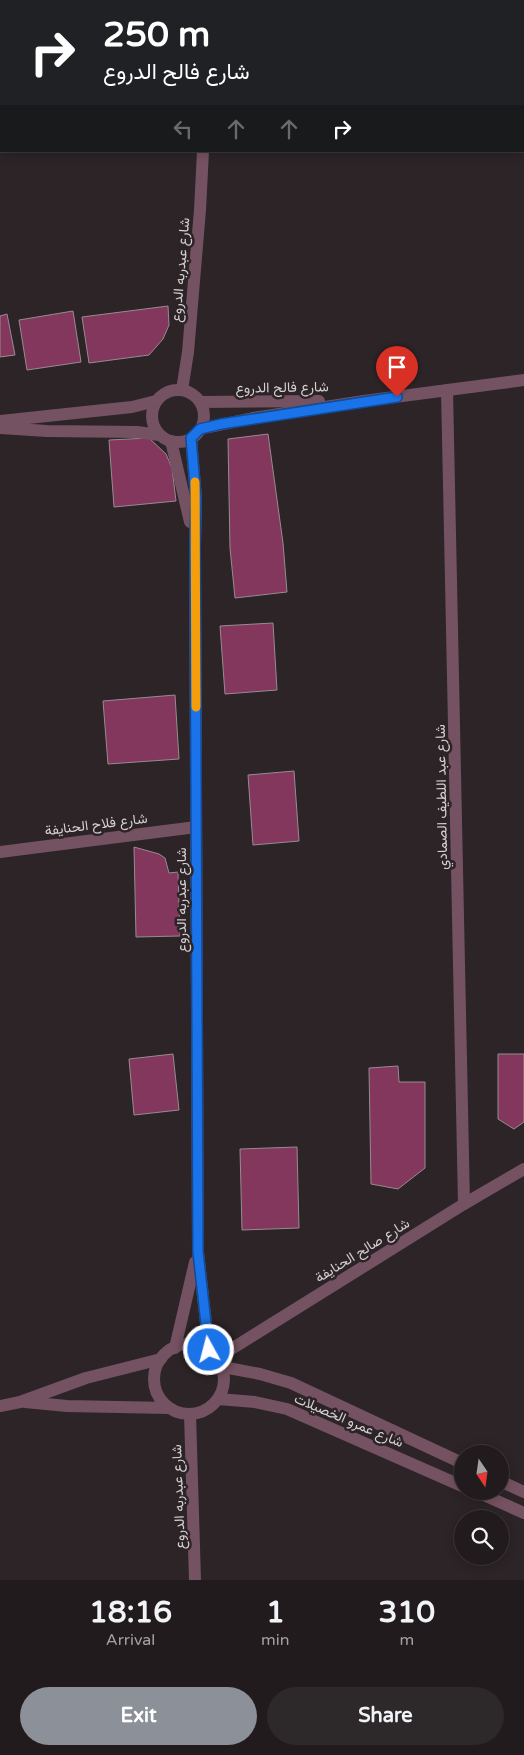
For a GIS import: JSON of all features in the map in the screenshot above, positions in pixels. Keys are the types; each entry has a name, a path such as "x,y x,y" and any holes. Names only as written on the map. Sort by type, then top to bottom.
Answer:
{"street":[{"name":"شارع عبدربه الدروع","path":"182,390 188,352 203,152"},
{"name":"شارع فالح الدروع","path":"196,434 253,418 524,380"},
{"path":"0,428 47,431 137,432 159,435 171,441 182,441 196,434 204,416 200,402 195,396 182,390 167,392 156,401 152,409 152,418 154,427 159,435"},
{"name":"شارع عبد اللطيف الصمادي","path":"447,390 464,1204"},
{"path":"0,421 132,407 156,401"},
{"name":"شارع فالح الدروع","path":"200,402 364,401"},
{"name":"شارع عبدربه الدروع","path":"196,434 198,1252 216,1359"},
{"name":"شارع عبدربه الدروع","path":"171,441 186,500 195,547"},
{"name":"شارع فلاح الحنايفة","path":"0,852 196,827"},
{"name":"شارع صالح الحنايفة","path":"216,1359 464,1204 524,1169"},
{"name":"شارع عبدربه الدروع","path":"175,1348 198,1252"},
{"path":"20,1402 67,1406 169,1408 190,1414 201,1412 218,1399 223,1389 224,1378 216,1359 200,1346 189,1344 175,1348 168,1351 161,1359 156,1369 156,1390 169,1408"},
{"path":"0,1406 20,1402 86,1378 161,1359"},
{"name":"شارع عمرو الخصيلات","path":"216,1359 291,1382 454,1459"},
{"name":"شارع عمرو الخصيلات","path":"218,1399 256,1402 286,1409 454,1482"},
{"name":"شارع عبدربه الدروع","path":"190,1414 195,1580"},
{"path":"509,1485 524,1492"},
{"path":"495,1500 524,1513"}],"building":[{"path":"168,306 169,325 163,339 149,355 89,363 82,317"},
{"path":"73,311 81,362 27,370 19,320"},
{"path":"7,314 15,355 0,357 0,316"},
{"path":"268,434 283,543 287,592 235,598 230,548 228,439"},
{"path":"149,438 166,454 172,468 176,501 114,507 109,440"},
{"path":"273,623 277,690 225,694 220,626"},
{"path":"175,695 179,759 108,764 103,701"},
{"path":"294,771 299,841 253,845 248,775"},
{"path":"134,847 159,854 165,858 169,873 178,872 180,936 136,937"},
{"path":"173,1054 179,1110 134,1115 129,1059"},
{"path":"498,1054 524,1054 524,1122 514,1129 498,1119"},
{"path":"398,1066 399,1082 425,1082 425,1168 398,1189 371,1184 369,1068"},
{"path":"297,1147 299,1228 242,1230 240,1149"}],"slow traffic":[{"path":"195,482 196,707"}],"route":[{"path":"209,1350 198,1252 196,498 191,438 200,429 221,424 397,397"}]}
